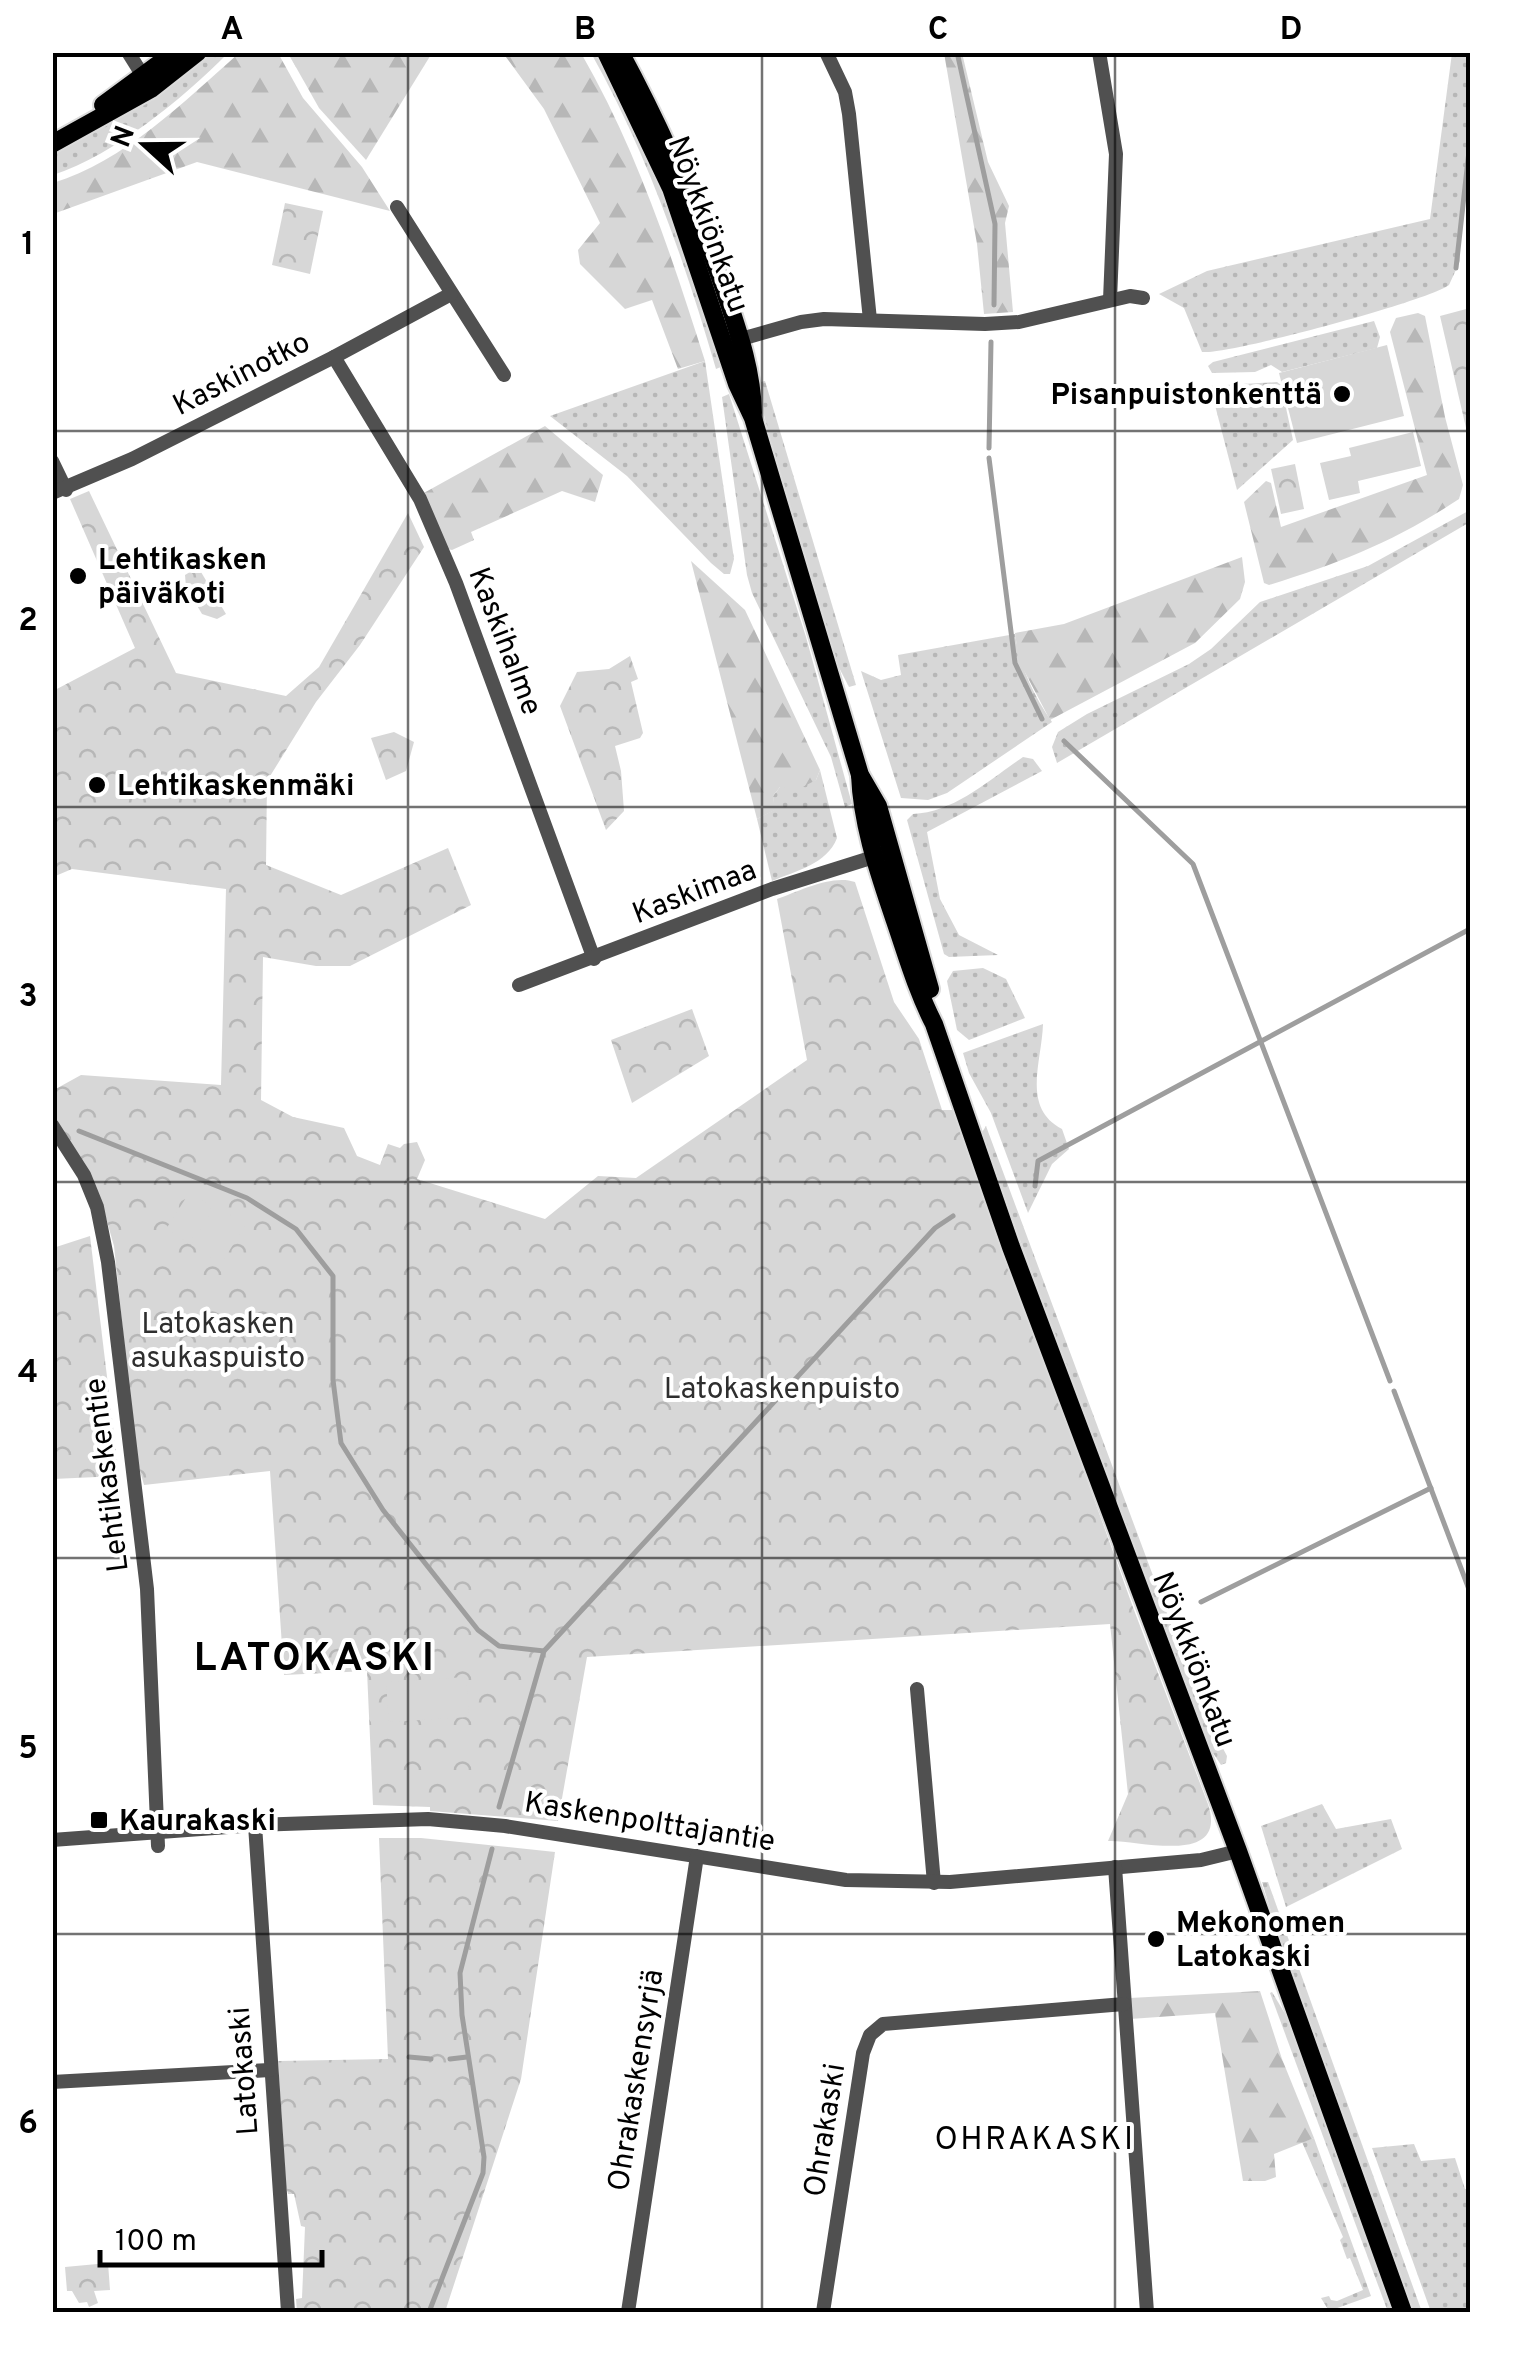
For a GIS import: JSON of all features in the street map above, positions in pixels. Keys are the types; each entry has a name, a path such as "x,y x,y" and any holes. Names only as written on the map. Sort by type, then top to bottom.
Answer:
{"main road":[{"path":"52,132 148,83 175,52"},
{"path":"52,144 198,52"},
{"name":"Nöykkiönkatu","path":"606,52 672,188 732,342 753,384 754,418 860,775 878,806 882,855 920,996 934,1024 1011,1247 1238,1851 1403,2312"},
{"name":"Nöykkiönkatu","path":"620,52 702,223 732,342"}],"street":[{"path":"826,52 845,92 849,114 870,320"},
{"path":"1099,52 1116,154 1110,300"},
{"path":"130,53 148,83"},
{"path":"397,207 504,376"},
{"name":"Kaskinotko","path":"59,492 334,357 451,294"},
{"path":"732,342 801,322 1018,322 1130,296 1142,298"},
{"name":"Kaskihalme","path":"334,357 420,499 456,583 594,959"},
{"path":"52,461 59,492"},
{"name":"Kaskimaa","path":"518,985 772,889 882,855"},
{"name":"Lehtikaskentie","path":"52,1126 84,1175 98,1206 108,1262 147,1589 158,1838"},
{"path":"917,1689 934,1883"},
{"name":"Kaskenpolttajantie","path":"52,1840 158,1838 254,1825 428,1819 506,1826 846,1880 934,1883 1200,1860 1238,1851"},
{"name":"Latokaski","path":"254,1825 288,2312"},
{"name":"Ohrakaskensyrjä","path":"628,2312 697,1856"},
{"path":"1115,1867 1147,2312"},
{"name":"Ohrakaski","path":"823,2312 864,2053 876,2027 1124,2004"},
{"path":"52,2082 270,2070"}],"green space":[{"path":"205,53 228,53 190,89 124,140 53,175 52,148 109,124"},
{"path":"239,53 278,53 303,98 362,167 390,211 197,162 53,214 53,183 104,161 128,145 175,110"},
{"path":"288,53 432,53 366,160 319,108"},
{"path":"503,53 581,53 636,165 705,361 678,369 652,300 625,309 580,264 578,250 600,223 544,109"},
{"path":"591,53 598,53 657,171 723,366 716,369 662,207 630,129"},
{"path":"944,53 962,53 988,162 1009,206 1005,223 1013,312 984,314 977,244"},
{"path":"1452,53 1470,53 1470,161 1460,217 1460,261 1449,285 1405,303 1327,326 1202,352 1184,308 1159,294 1207,271 1430,219"},
{"path":"285,203 323,211 310,274 272,265"},
{"path":"1470,308 1470,445 1440,316"},
{"path":"1418,313 1425,316 1463,485 1459,499 1367,550 1295,577 1264,583 1244,502 1266,481 1271,483 1281,527 1427,475 1390,332 1396,318"},
{"path":"1374,321 1380,337 1377,348 1282,372 1271,365 1255,372 1212,373 1208,366 1213,362"},
{"name":"Pisanpuistonkenttä","path":"1387,345 1404,416 1297,443 1279,373"},
{"path":"705,361 734,559 730,574 724,574 711,563 627,476 550,416"},
{"path":"765,381 856,685 849,687 833,656 782,488 756,383"},
{"path":"1277,382 1281,385 1293,440 1237,490 1210,386"},
{"path":"729,394 806,637 852,804 845,807 831,757 752,593 722,397"},
{"path":"545,426 603,475 595,502 562,491 471,532 474,540 452,550 440,547 422,494"},
{"path":"1413,432 1421,466 1358,481 1360,493 1329,500 1320,463 1351,456 1349,448"},
{"path":"1295,464 1304,509 1281,514 1271,469"},
{"name":"Latokaskenpuisto","path":"89,491 176,673 286,696 319,667 408,513 424,547 360,645 316,702 267,781 266,865 341,895 448,848 471,905 350,966 316,966 263,957 261,1100 293,1117 344,1128 357,1156 380,1165 388,1144 400,1148 417,1142 425,1160 417,1179 545,1219 598,1176 636,1178 807,1060 777,899 826,882 855,882 894,1002 919,1039 942,1110 954,1110 1208,1804 1211,1824 1205,1837 1176,1846 1108,1841 1128,1794 1110,1624 587,1657 558,1821 373,1805 367,1671 284,1675 270,1471 144,1485 136,1456 114,1246 104,1211 53,1120 52,1091 81,1075 221,1085 226,889 72,869 53,877 53,691 135,648 70,499"},
{"path":"1470,510 1470,522 1057,763 1052,747 1058,732 1189,664 1211,649 1260,602 1368,566"},
{"path":"1242,557 1245,582 1240,599 1195,643 1050,720 1019,661 1015,633 1064,624"},
{"path":"691,561 745,610 820,770 816,780 797,790 780,787 773,796 775,810 757,819"},
{"path":"198,567 226,614 217,619 202,614 186,587 185,575"},
{"path":"1015,634 1028,680 1052,722 947,793 928,800 901,798 861,671 881,680 901,675 898,655"},
{"path":"630,656 638,679 631,682 643,733 640,738 615,746 624,811 606,830 560,706 577,672 609,669"},
{"path":"394,732 414,742 406,771 386,780 371,738"},
{"path":"1023,757 1033,759 1042,771 927,832 940,899 959,935 998,955 949,957 944,954 907,820 913,814 957,801"},
{"path":"820,770 837,838 818,860 772,881 757,819 774,810 773,796 780,787 816,780"},
{"path":"983,968 1006,979 1025,1018 969,1040 957,1030 947,981 953,971"},
{"path":"692,1009 709,1056 632,1103 611,1040"},
{"path":"1043,1024 1038,1096 1049,1120 1062,1129 1069,1149 1052,1164 1028,1213 991,1113 969,1073 963,1053"},
{"path":"986,1126 1204,1713 1227,1756 1226,1763 1221,1765 1203,1738 981,1134"},
{"path":"189,1193 212,1206 189,1243 166,1229"},
{"path":"215,1206 246,1224 221,1264 191,1245"},
{"path":"90,1236 119,1476 53,1479 53,1248"},
{"path":"466,1677 469,1717 389,1722 386,1682"},
{"path":"1322,1804 1336,1829 1391,1819 1402,1849 1286,1907 1261,1826"},
{"path":"379,1838 421,1838 555,1852 521,2079 445,2312 297,2312 296,2299 302,2298 305,2227 301,2226 294,2194 288,2194 286,2187 278,2061 388,2059"},
{"path":"1262,1882 1268,1882 1422,2312 1411,2312 1292,1981"},
{"path":"1260,1991 1314,2138 1274,2154 1276,2177 1243,2181 1215,2013 1130,2019 1130,1998"},
{"path":"1272,1992 1287,2017 1394,2312 1388,2312"},
{"path":"1314,2138 1371,2296 1329,2311 1321,2298 1329,2296 1337,2301 1363,2290 1302,2142"},
{"path":"1414,2144 1421,2161 1455,2158 1465,2189 1470,2189 1470,2312 1431,2312 1372,2148"},
{"path":"108,2263 110,2290 94,2291 98,2303 89,2307 67,2291 65,2267"}],"waterway":[{"path":"957,52 995,224 994,305"},
{"path":"1456,268 1470,142"},
{"path":"989,448 991,342"},
{"path":"989,458 1015,663 1042,719"},
{"path":"1064,741 1193,864 1390,1381"},
{"path":"1035,1186 1038,1161 1470,929"},
{"path":"79,1131 247,1198 296,1229 333,1276 333,1380 341,1443 383,1510 478,1630 499,1646 544,1651"},
{"path":"499,1807 544,1651 935,1228 953,1216"},
{"path":"1394,1391 1470,1592"},
{"path":"1201,1602 1431,1488"},
{"path":"429,2312 483,2173 460,1973 492,1849"},
{"path":"409,2057 431,2059"},
{"path":"450,2059 467,2057"}],"place":[{"name":"Pisanpuistonkenttä","path":"1342,394"},
{"name":"Lehtikasken päiväkoti","path":"78,576"},
{"name":"Lehtikaskenmäki","path":"97,785"},
{"name":"Kaurakaski","path":"99,1820"},
{"name":"Mekonomen Latokaski","path":"1156,1939"}],"district":[{"name":"LATOKASKI","path":"315,1656"},
{"name":"OHRAKASKI","path":"1035,2138"}],"park label":[{"name":"Latokasken asukaspuisto","path":"218,1340"}]}
